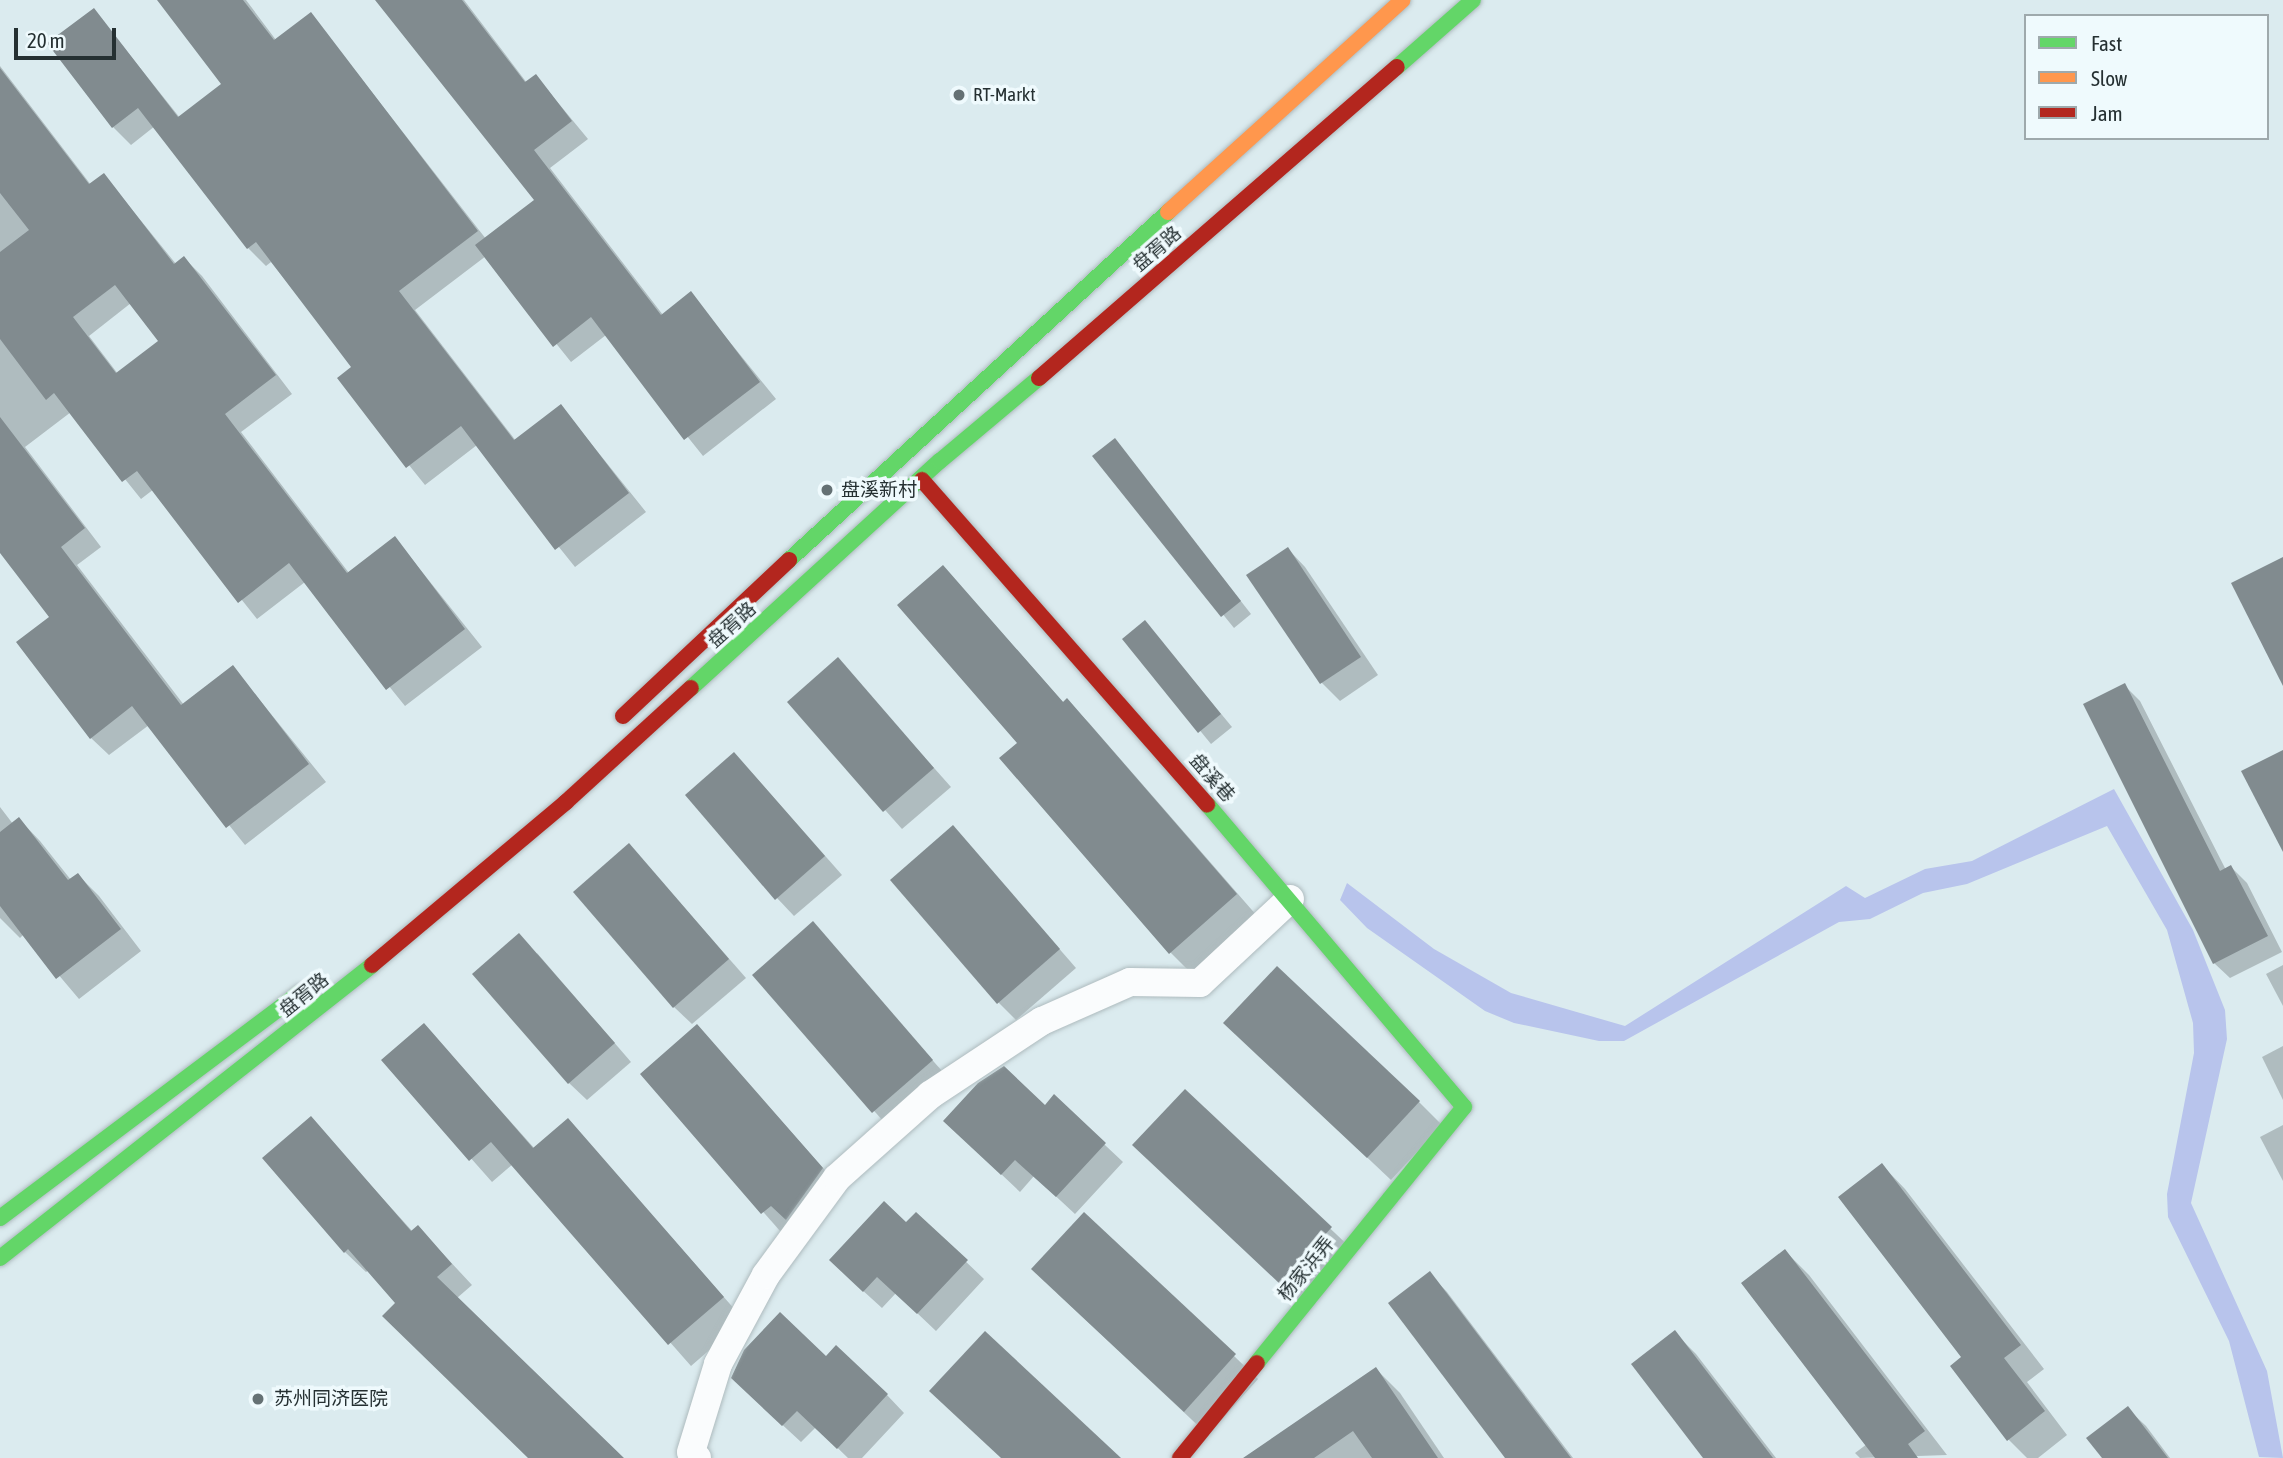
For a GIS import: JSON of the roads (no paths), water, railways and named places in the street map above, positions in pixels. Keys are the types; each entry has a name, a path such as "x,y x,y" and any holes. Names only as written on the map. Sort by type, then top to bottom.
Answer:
{"main road":[{"name":"盘胥路","path":"607,731 899,456 1403,0"},
{"name":"盘胥路","path":"0,1258 325,1006 566,802 922,480 1473,0"},
{"name":"盘溪巷","path":"922,480 1290,899 1464,1107"},
{"name":"盘胥路","path":"0,1219 311,983"},
{"name":"杨家浜弄","path":"1180,1458 1464,1107"}],"street":[{"path":"697,1458 691,1452 718,1364 766,1275 836,1178 930,1095 1042,1021 1130,982 1200,983 1290,899"}],"water":[{"path":"2114,789 2193,930 2225,1010 2227,1039 2191,1203 2267,1371 2283,1458 2259,1457 2229,1341 2168,1217 2167,1194 2194,1053 2193,1023 2167,930 2107,826 1967,884 1923,893 1870,919 1839,922 1624,1041 1599,1041 1514,1023 1485,1011 1367,928 1340,900 1347,883 1434,949 1511,993 1625,1026 1846,886 1865,898 1925,869 1972,861"}],"place":[{"name":"RT-Markt","path":"959,95"},
{"name":"盘溪新村","path":"827,490"},
{"name":"苏州同济医院","path":"258,1399"}]}
